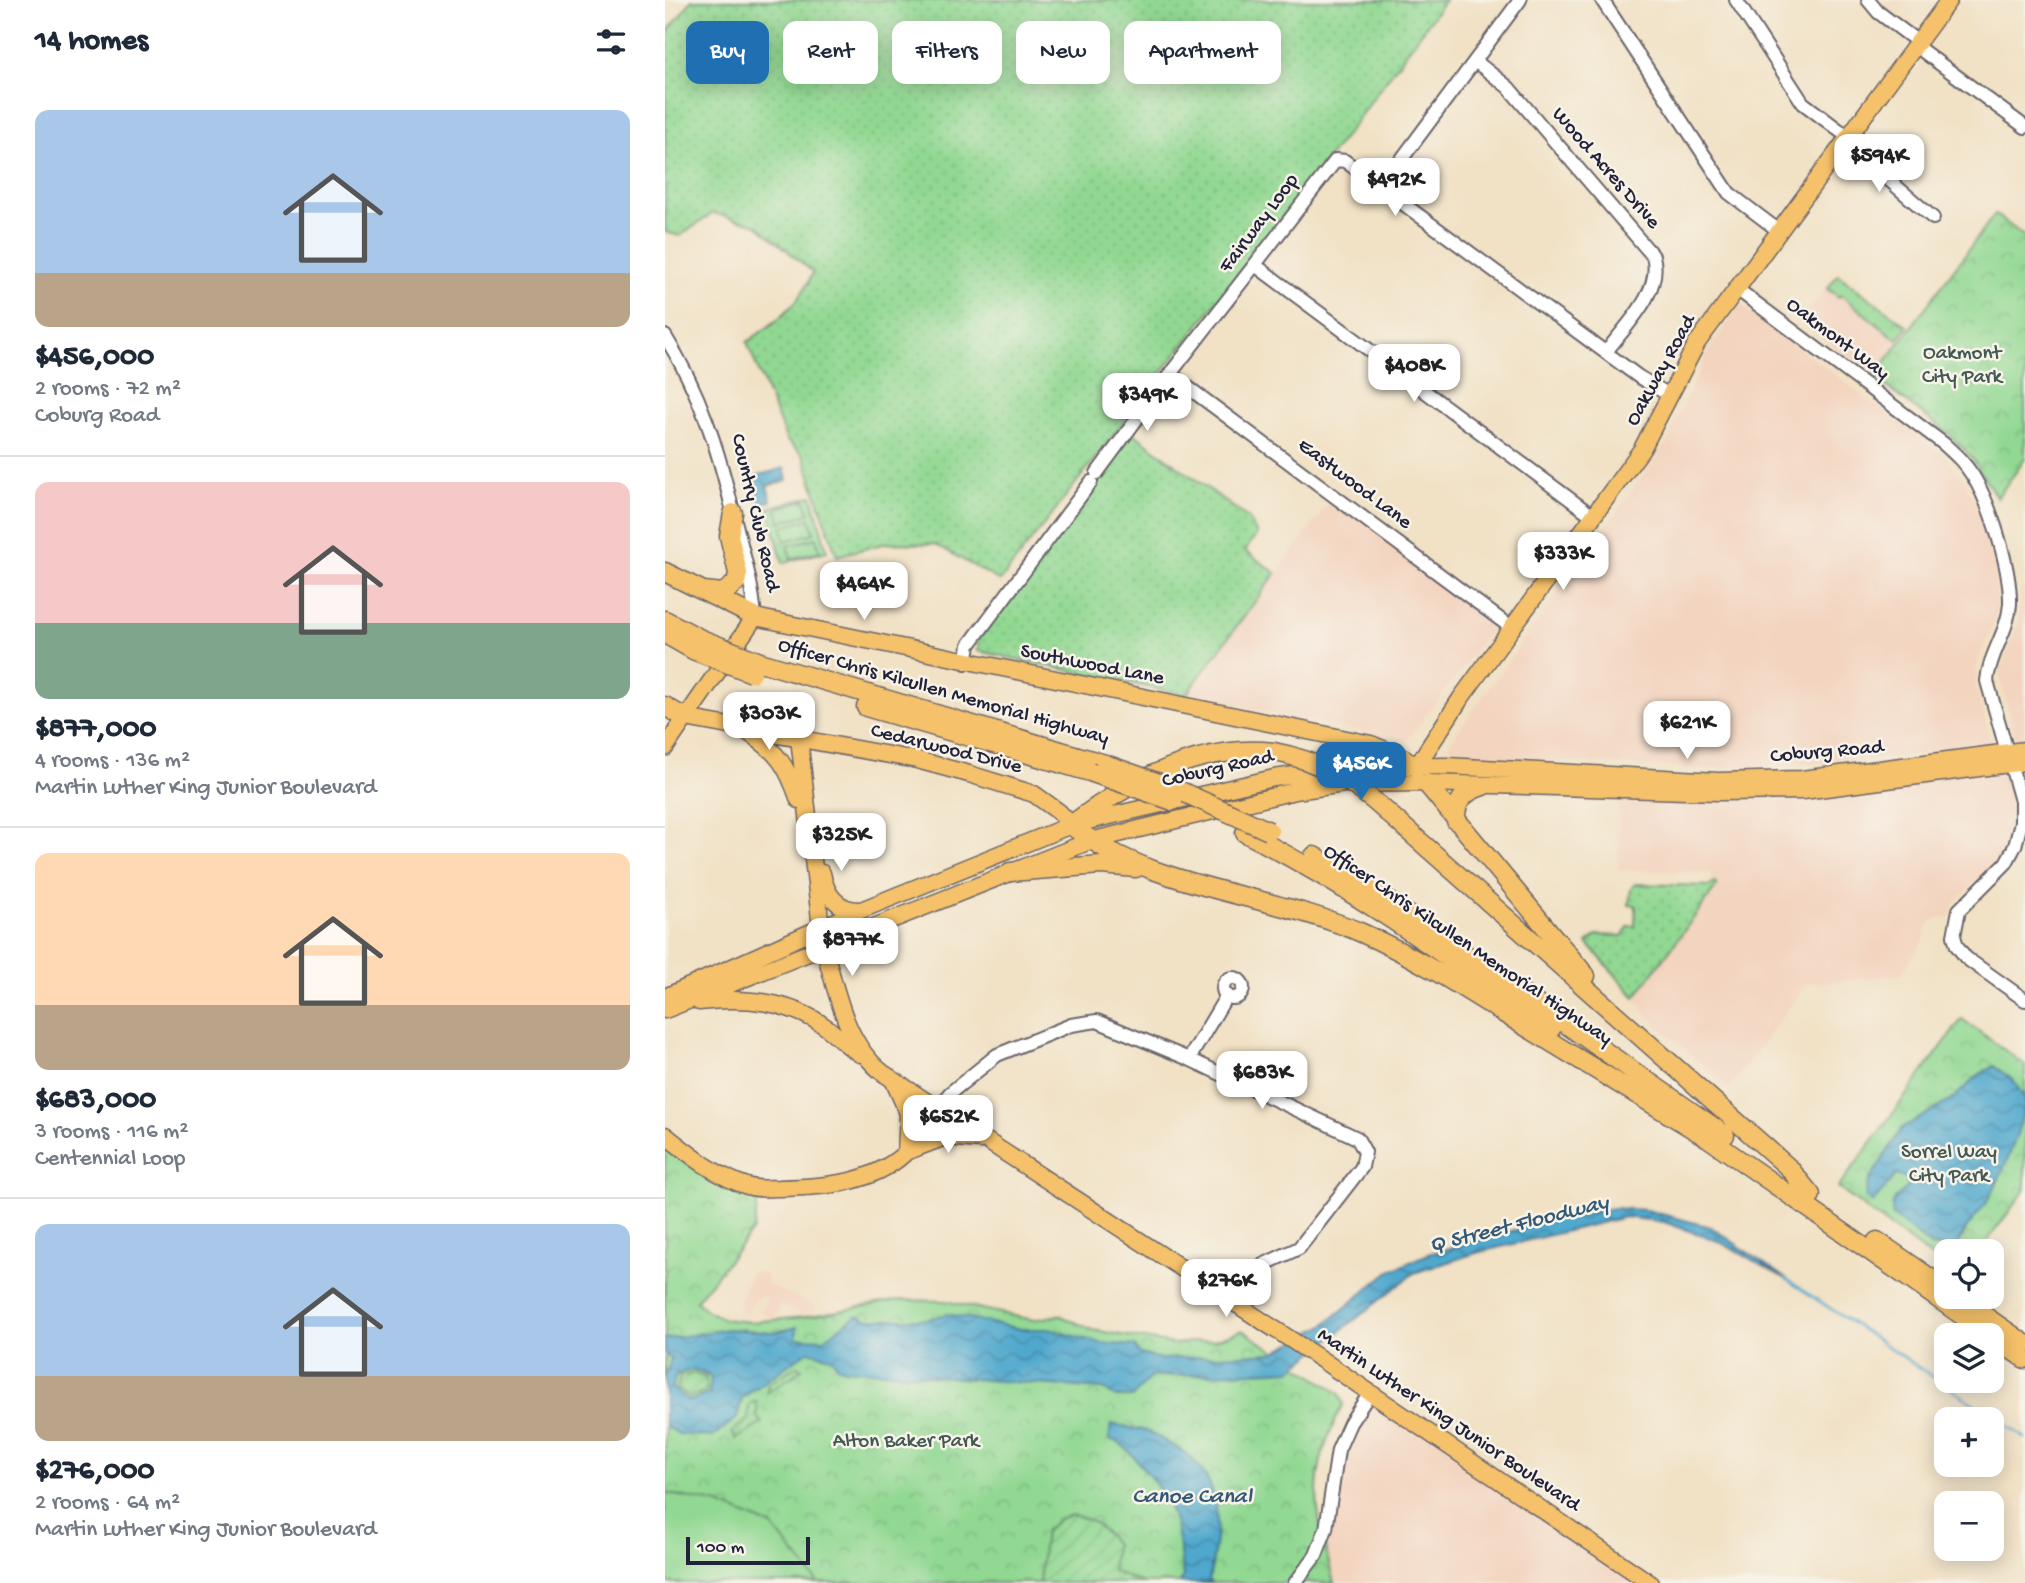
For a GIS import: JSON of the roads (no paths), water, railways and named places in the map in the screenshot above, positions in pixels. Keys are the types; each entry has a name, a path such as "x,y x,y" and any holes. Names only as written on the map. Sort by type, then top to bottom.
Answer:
{"highway":[{"path":"704,591 723,593 736,583 738,573 729,536 733,513"},
{"path":"665,572 755,617"},
{"name":"Officer Chris Kilcullen Memorial Highway","path":"665,620 697,644"},
{"name":"Officer Chris Kilcullen Memorial Highway","path":"665,634 756,667 1176,789 1269,831 1392,903 1934,1281"},
{"path":"665,706 685,719"},
{"path":"1123,863 1071,825 1094,808 1168,768 1197,756 1250,749 1310,761 1338,774 1388,813 1789,1168 1811,1195"},
{"name":"Officer Chris Kilcullen Memorial Highway","path":"1097,768 1245,833 1306,864 1383,912 1972,1323"},
{"path":"1426,783 1624,1022"},
{"path":"1456,821 1457,806 1462,797 1483,786"},
{"path":"1010,872 1123,863 1297,908 1363,933 1429,967 1708,1138"},
{"path":"1974,1309 2025,1344"},
{"name":"Officer Chris Kilcullen Memorial Highway","path":"2004,1345 2025,1359"}],"main road":[{"name":"Oakway Road","path":"1416,766 1642,449 1697,342 1949,0"},
{"name":"Southwood Lane","path":"755,617 966,663 1371,744 1405,758 1416,766"},
{"name":"Country Club Road","path":"665,748 755,617"},
{"path":"685,719 799,738 806,821"},
{"path":"744,730 772,748 784,763 806,821 814,856 821,928"},
{"name":"Cedarwood Drive","path":"799,738 916,760 1017,787 1046,801 1071,825"},
{"name":"Coburg Road","path":"665,1010 1090,841 1295,791 1343,784 1426,783 1483,786 1718,787 2015,760 2025,750"},
{"name":"Coburg Road","path":"665,997 861,910 1071,825 1296,774 1350,768 1416,766 1718,787"},
{"path":"1416,766 1426,783"},
{"path":"814,856 820,866 824,885 838,905 849,910 861,910"},
{"path":"794,940 809,939 824,948"},
{"name":"Martin Luther King Junior Boulevard","path":"824,948 846,1020 866,1057 893,1079 1286,1336 1650,1583"},
{"path":"685,1003 729,999 769,1003 804,1014 866,1057"},
{"path":"893,1079 908,1113 906,1152"},
{"path":"906,1152 936,1109"},
{"path":"665,1122 725,1166 778,1188"},
{"path":"665,1135 700,1162 736,1181 767,1190 834,1186 881,1169 906,1152 945,1137 987,1142"}],"street":[{"path":"1381,187 1520,0"},
{"path":"1602,0 1729,193 1779,231"},
{"path":"1735,0 1803,103 1933,218"},
{"path":"1868,0 1878,12 1917,44 2025,127"},
{"name":"Wood Acres Drive","path":"1475,61 1508,87 1653,256 1656,268 1652,288 1606,352"},
{"name":"Fairway Loop","path":"966,663 969,645 977,634 1170,374 1333,162 1345,161 1669,395"},
{"path":"1255,265 1594,517"},
{"name":"Oakmont Way","path":"1737,289 1944,444 1973,476 1983,494 2009,588 2006,627 1990,663 1987,681 2015,760 2022,810 2015,846 2001,869 1961,906 1954,927 1960,951 2025,1000"},
{"name":"Country Club Road","path":"665,336 703,406 720,457 751,577 755,617"},
{"name":"Eastwood Lane","path":"1170,374 1513,629"},
{"path":"1189,1059 1227,995"},
{"path":"936,1109 950,1093 997,1055 1083,1022 1109,1023 1359,1140 1365,1152 1362,1167 1299,1248 1250,1271 1229,1299"},
{"path":"1295,1583 1315,1555 1326,1529 1338,1450 1350,1423 1370,1393"}],"water":[{"path":"784,468 787,480 767,486 771,501 760,504 753,477"},
{"path":"1994,1066 2013,1080 2025,1099 2016,1138 1993,1192 1961,1239 1934,1239 1934,1246 1931,1246 1893,1216 1893,1203 1908,1187 1906,1178 1896,1175 1873,1203 1865,1197 1869,1181 1902,1128 1951,1100 1981,1073"},
{"path":"1612,1208 1646,1210 1711,1227 1788,1280 1718,1241 1664,1222 1625,1217 1476,1253 1414,1273 1291,1370 1150,1377 1133,1397 1116,1397 1103,1389 845,1369 837,1366 831,1357 808,1351 742,1398 737,1418 713,1437 679,1434 665,1426 665,1379 671,1359 665,1355 665,1339 728,1329 776,1332 797,1327 796,1338 824,1339 857,1315 868,1319 928,1319 948,1314 1021,1329 1049,1329 1100,1343 1135,1346 1140,1354 1162,1359 1273,1353 1323,1326 1388,1272 1428,1254 1559,1218","holes":["693,1369 711,1377 709,1394 689,1401 672,1388 676,1375"]},
{"name":"Canoe Canal","path":"1111,1424 1143,1430 1154,1435 1190,1457 1203,1471 1216,1504 1216,1541 1209,1580 1212,1583 1180,1583 1183,1577 1179,1543 1167,1503 1131,1454 1122,1445 1109,1439"}],"waterway":[{"name":"Q Street Floodway","path":"1786,1279 2025,1438"}],"park label":[{"name":"Oakmont City Park","path":"1962,366"},
{"name":"Sorrel Way City Park","path":"1949,1165"},
{"name":"Alton Baker Park","path":"906,1442"}]}
